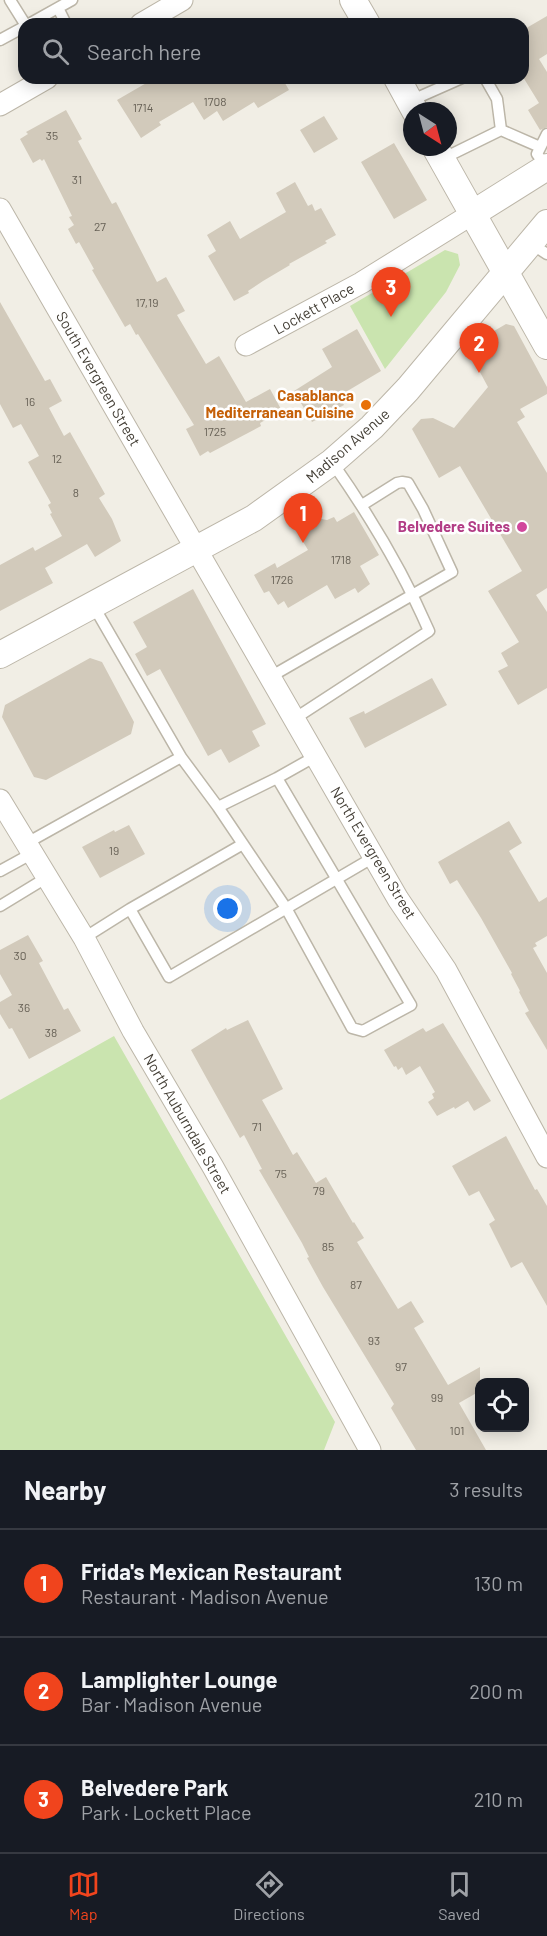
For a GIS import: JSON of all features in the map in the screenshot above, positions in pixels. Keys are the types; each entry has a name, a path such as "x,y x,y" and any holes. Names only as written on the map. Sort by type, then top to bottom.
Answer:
{"street":[{"path":"151,18 182,0"},
{"path":"353,0 364,18"},
{"path":"0,105 37,84"},
{"path":"400,84 410,102"},
{"path":"441,156 545,340"},
{"path":"472,214 544,160"},
{"name":"South Evergreen Street","path":"0,209 197,549"},
{"name":"Lockett Place","path":"246,345 361,283 472,214"},
{"name":"Madison Avenue","path":"0,655 254,518 332,462 372,427 427,368 505,272 539,248 547,224"},
{"name":"North Evergreen Street","path":"197,549 398,899 446,970 547,1157"},
{"name":"North Auburndale Street","path":"0,800 84,938 133,1031 213,1167 366,1449"}],"lane":[{"path":"10,0 22,18"},
{"path":"39,18 72,0"},
{"path":"57,8 63,18"},
{"path":"0,40 18,30"},
{"path":"419,102 451,84"},
{"path":"488,84 497,99 501,130 544,160 547,134"},
{"path":"457,146 501,130"},
{"path":"294,719 429,632 413,595 362,505 332,462"},
{"path":"270,677 452,572 423,509 408,483 402,482 362,505"},
{"path":"93,605 181,757 218,807 286,908 352,1028 363,1031 411,1005 277,778"},
{"path":"218,807 316,756"},
{"path":"0,871 28,849 181,757"},
{"path":"84,938 243,844"},
{"path":"130,909 169,977 374,857"},
{"path":"0,906 46,878"}],"green space":[{"path":"445,250 458,254 460,265 446,292 385,369 350,306"},
{"path":"114,1036 335,1422 324,1450 0,1450 0,1100"}],"building":[{"path":"547,16 547,54 539,59 547,72 547,127 540,130 528,110 539,103 527,84 529,26"},
{"path":"145,84 286,84 289,90 258,108 254,102 223,121 217,111 204,120 193,102 159,122 161,125 141,138 117,100"},
{"path":"66,110 82,139 78,141 112,204 116,202 157,282 166,277 185,311 177,315 206,364 219,356 246,402 270,389 282,411 260,423 261,426 210,453 208,451 200,456 186,429 194,425 138,334 136,335 130,324 125,327 92,270 94,269 79,242 76,244 68,229 74,225 69,217 72,216 44,159 33,163 20,139 28,134 26,132"},
{"path":"324,116 338,139 314,153 300,130"},
{"path":"394,143 427,200 394,219 361,162"},
{"path":"295,182 308,206 312,204 315,211 321,208 336,235 325,241 327,243 289,264 234,301 208,256 216,251 207,235 230,221 240,239 286,212 276,193"},
{"path":"0,302 45,381 50,379 62,401 49,408 64,436 70,432 105,494 99,498 112,519 121,541 95,557 87,544 45,568 53,583 0,611 0,565 33,547 35,551 62,536 50,514 52,513 48,505 51,503 28,462 39,456 21,424 13,428 0,404"},
{"path":"506,324 514,326 547,387 547,394 520,409 525,417 517,422 547,473 547,588 536,595 547,612 547,688 518,705 498,671 508,666 501,653 519,642 488,591 522,571 460,466 439,478 412,429 421,419 433,418 454,428 488,387 475,363 477,354 493,339 494,331"},
{"path":"357,329 381,371 339,396 344,405 312,422 294,391 332,367 322,349"},
{"path":"354,512 379,555 360,566 370,584 358,593 355,588 335,599 327,585 288,608 284,601 278,605 269,591 264,593 254,575 275,563 277,568 308,550 296,530 316,518 327,520 334,517 337,522"},
{"path":"193,589 266,724 252,731 260,746 229,763 221,749 208,756 160,669 147,676 135,654 147,647 133,622"},
{"path":"90,658 102,662 134,722 131,734 46,780 34,777 2,717 5,705"},
{"path":"432,678 447,705 365,748 349,718 364,711 365,714"},
{"path":"509,821 522,843 509,851 539,902 547,897 547,936 535,943 537,946 533,948 547,973 547,1050 525,1013 529,1011 512,973 481,918 457,880 450,884 438,862"},
{"path":"129,825 145,854 100,878 82,847 114,830 115,832"},
{"path":"28,935 43,961 39,963 64,1010 68,1008 81,1031 29,1059 12,1028 9,1029 0,1014 0,1002 12,995 0,974 0,950"},
{"path":"248,1020 283,1089 262,1100 293,1155 297,1152 316,1183 326,1177 364,1238 357,1242 398,1309 411,1301 424,1322 414,1328 448,1385 480,1367 480,1378 475,1378 475,1394 459,1403 486,1450 416,1450 391,1408 394,1404 307,1258 309,1257 302,1243 259,1170 262,1169 244,1135 240,1138 191,1050 226,1028 227,1030"},
{"path":"443,1023 491,1101 474,1111 468,1101 437,1116 428,1102 434,1098 432,1094 435,1092 420,1066 406,1075 402,1067 398,1070 396,1066 394,1067 384,1050 423,1028 426,1032"},
{"path":"506,1136 535,1190 537,1189 547,1206 547,1306 522,1262 511,1268 489,1224 495,1220 479,1191 469,1196 452,1166"}],"place":[{"name":"Belvedere Park","path":"391,317"},
{"name":"Lamplighter Lounge","path":"479,373"},
{"name":"Casablanca Mediterranean Cuisine","path":"366,405"},
{"name":"Belvedere Suites","path":"522,527"},
{"name":"Frida's Mexican Restaurant","path":"303,543"}]}
